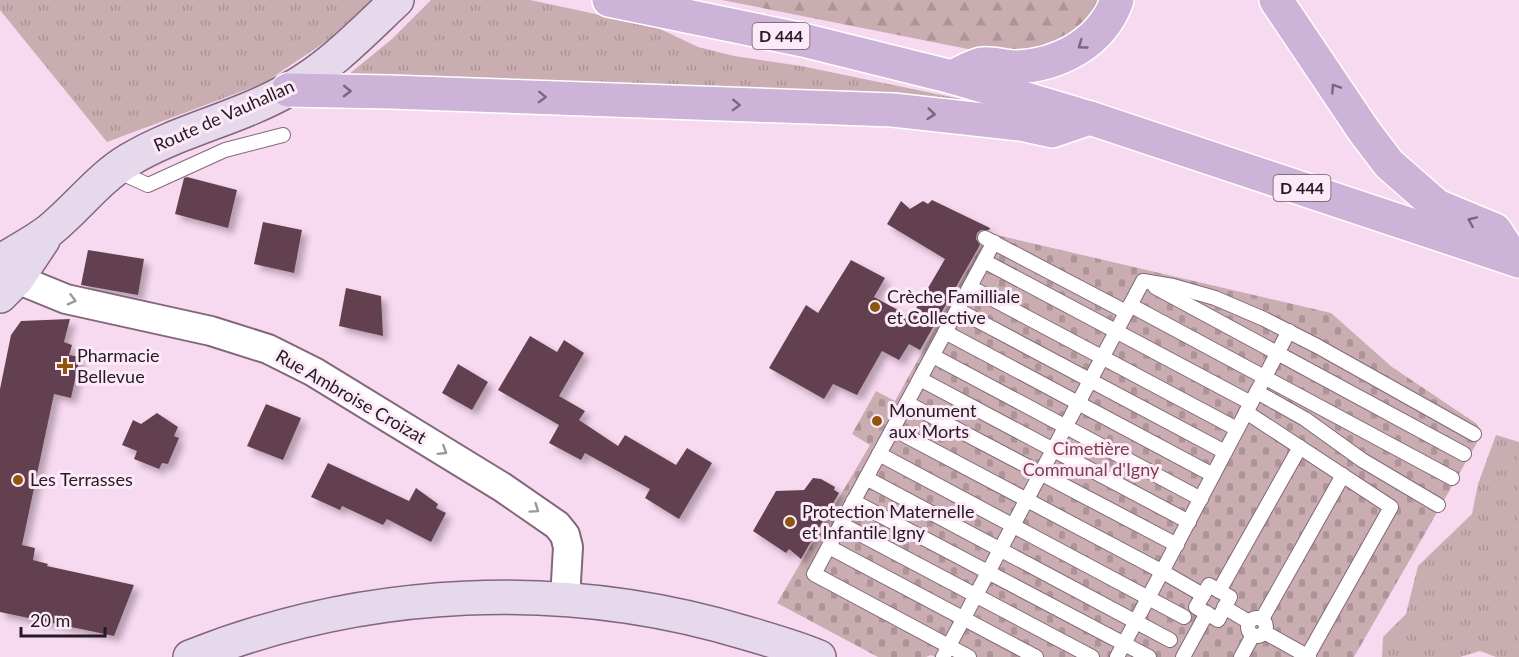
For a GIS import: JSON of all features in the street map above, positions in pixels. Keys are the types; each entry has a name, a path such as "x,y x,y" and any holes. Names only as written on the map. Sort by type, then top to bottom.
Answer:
{"main road":[{"name":"D 444","path":"609,0 802,40 952,78 1090,118 1516,260"},
{"path":"952,78 983,63 1011,67 1039,66 1069,55 1099,33 1118,0"},
{"path":"1276,0 1364,131 1389,164 1437,206 1495,230 1516,260"},
{"path":"288,90 893,110 1020,124 1052,131 1090,118"}],"street":[{"name":"Route de Vauhallan","path":"6,279 49,231 115,170 150,148 255,106 288,90 339,56 397,0"},
{"name":"Rue Ambroise Croizat","path":"6,279 66,299 222,334 268,349 314,372 494,482 557,525 565,535 568,547 561,599"},
{"path":"190,657 291,624 404,602 472,597 561,599 616,604 686,617 788,645 819,657"}],"lane":[{"path":"115,170 148,185 225,150 283,135"},
{"path":"969,657 946,651 814,574 984,261 990,240 1264,377 1452,478"},
{"path":"984,261 1251,402 1305,419 1362,460 1438,505"},
{"path":"946,651 1143,281"},
{"path":"1143,281 1173,286 1215,298 1289,331 1474,434"},
{"path":"1143,281 1464,454"},
{"path":"970,286 1237,429"},
{"path":"958,310 1225,452"},
{"path":"1117,657 1289,331"},
{"path":"945,332 1213,475"},
{"path":"933,356 1201,498"},
{"path":"920,380 1189,522"},
{"path":"1224,607 1308,657 1391,507 1300,447 1251,402"},
{"path":"907,403 1177,545"},
{"path":"893,429 1203,595"},
{"path":"1219,591 1300,447"},
{"path":"879,454 1184,617"},
{"path":"1241,657 1343,475"},
{"path":"866,478 1170,640"},
{"path":"853,501 1149,657"},
{"path":"841,524 1092,657"},
{"path":"829,547 1036,657"},
{"path":"1209,585 1230,597 1218,620 1196,607 1203,595 1209,585"},
{"path":"1183,657 1207,613"}],"green space":[{"path":"0,0 375,0 337,34 264,83 107,142 0,10"},
{"path":"431,0 530,0 656,27 698,47 734,56 801,66 961,99 957,105 343,79 392,39"},
{"path":"722,0 1104,0 1089,24 1046,52 993,54"},
{"name":"Cimetière Communal d'Igny","path":"988,233 1331,313 1392,367 1477,424 1482,434 1354,657 935,657 931,655 926,657 878,657 777,603 870,445 852,434 876,391 895,401"},
{"path":"1496,435 1519,442 1519,657 1496,657 1480,651 1460,657 1382,657 1383,637 1406,614 1418,566 1472,514 1478,484"}],"building":[{"path":"184,178 237,190 228,228 175,214"},
{"name":"Crèche Familliale et Collective","path":"932,200 990,228 977,233 976,239 980,245 920,350 909,344 899,360 882,351 857,395 833,384 824,399 769,368 806,305 818,313 851,260 885,278 874,297 911,317 945,259 887,224 901,201 910,209 923,201 928,204"},
{"path":"263,222 302,230 294,273 254,264"},
{"path":"88,250 144,259 138,295 81,285"},
{"path":"346,288 381,296 383,336 339,326"},
{"name":"Les Terrasses","path":"70,319 64,342 72,345 69,355 80,357 71,398 54,394 22,545 35,548 33,560 48,564 47,566 134,585 114,636 0,612 0,389 11,335 21,321"},
{"path":"530,336 557,352 564,340 584,353 559,396 585,411 579,420 618,446 625,435 676,465 687,448 712,463 679,519 645,498 650,489 585,453 581,460 549,443 559,425 498,390"},
{"path":"458,364 488,382 472,410 442,393"},
{"path":"266,404 301,418 283,460 247,446"},
{"path":"157,413 178,427 174,436 179,438 168,464 162,463 159,469 134,459 137,451 122,445 133,420 141,424"},
{"path":"328,463 409,501 416,488 438,504 436,508 446,513 431,542 387,519 383,525 342,506 340,510 311,497"},
{"name":"Protection Maternelle et Infantile Igny","path":"813,478 821,479 835,487 834,490 839,493 801,559 789,549 786,553 753,531 776,491 804,490"}],"place":[{"name":"Crèche Familliale et Collective","path":"875,307"},
{"name":"Pharmacie Bellevue","path":"65,366"},
{"name":"Monument aux Morts","path":"877,421"},
{"name":"Les Terrasses","path":"18,480"},
{"name":"Protection Maternelle et Infantile Igny","path":"790,522"}]}
